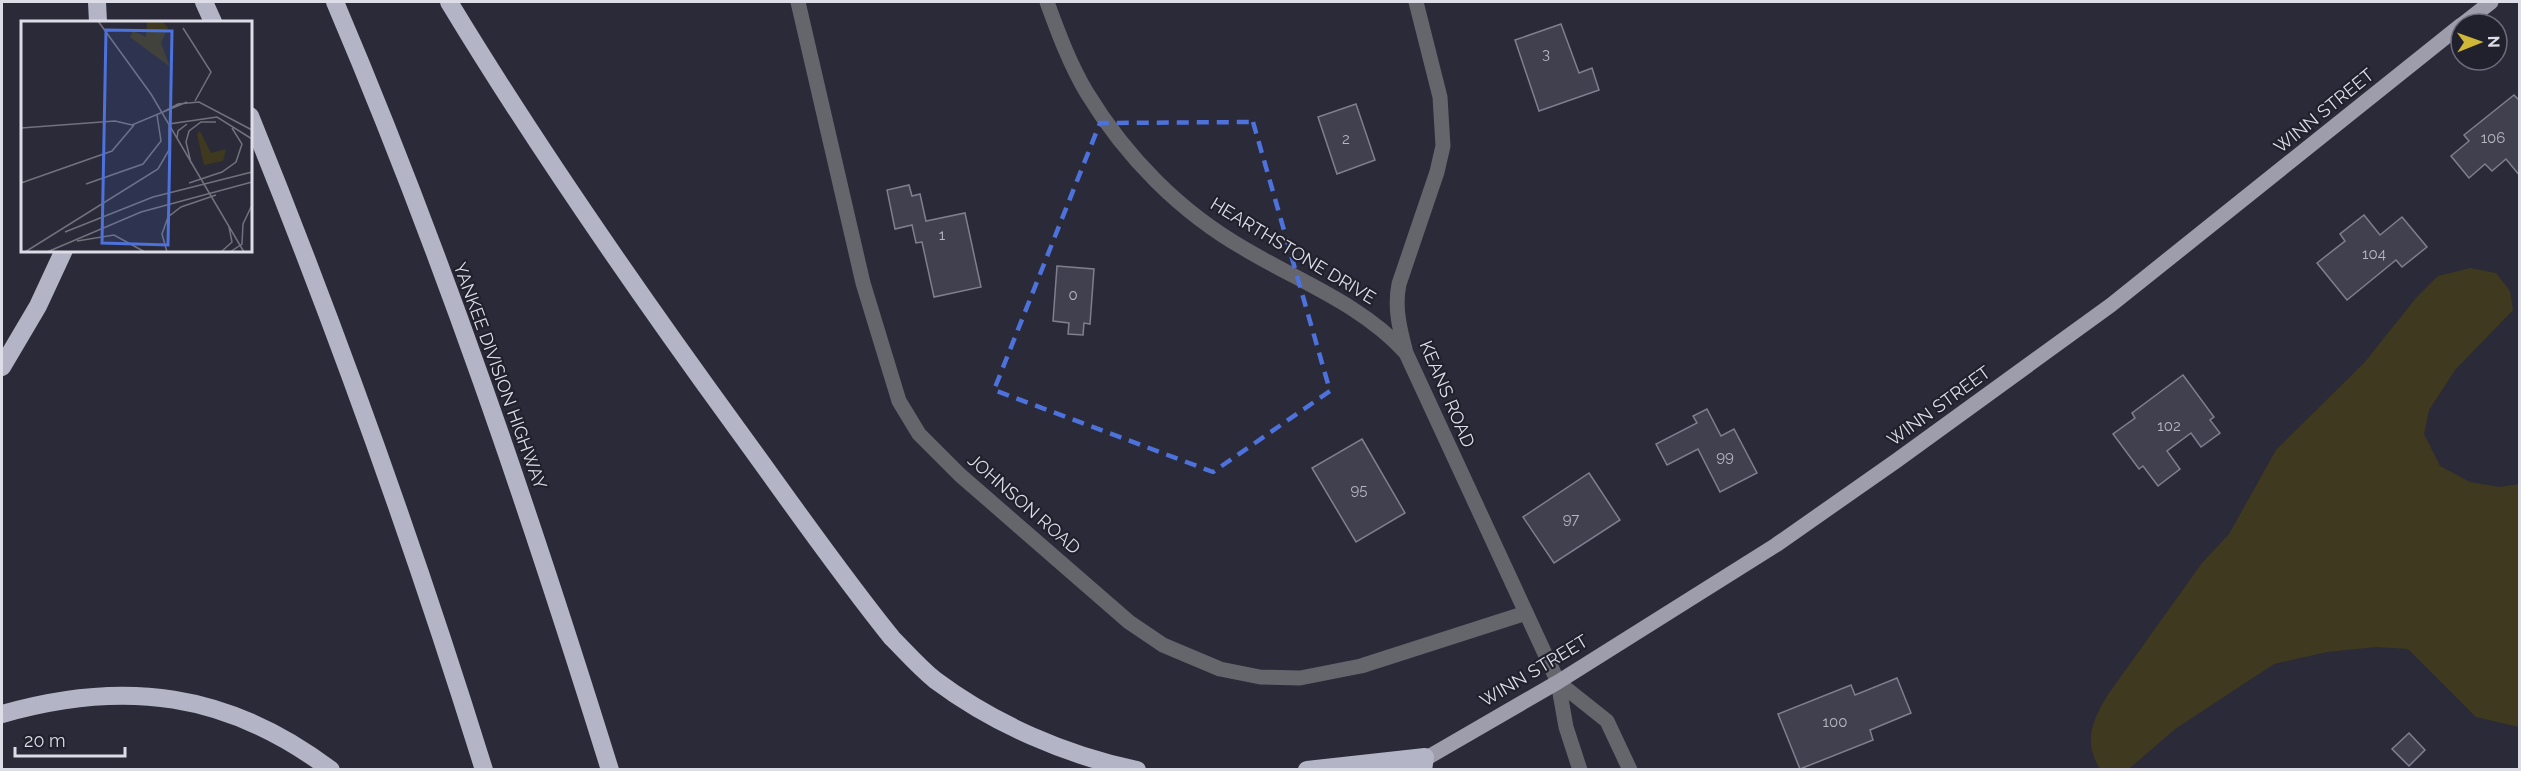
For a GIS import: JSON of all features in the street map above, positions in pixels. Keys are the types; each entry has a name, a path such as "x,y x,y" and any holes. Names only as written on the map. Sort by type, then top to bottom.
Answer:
{"highway":[{"path":"97,2 98,21"},
{"path":"204,2 213,21"},
{"name":"YANKEE DIVISION HIGHWAY","path":"334,2 447,289 550,579 610,770"},
{"path":"449,2 575,201 679,349 892,638 934,679 1017,729 1075,754 1137,770"},
{"path":"252,121 298,235 372,434 435,614 484,770"},
{"path":"2,367 38,306 63,252"},
{"path":"581,676 624,770"},
{"path":"2,714 61,699 90,696 120,694 180,700 236,716 267,730 298,746 331,770"},
{"path":"1307,770 1424,763"}],"main road":[{"name":"WINN STREET","path":"2478,12 2491,2"},
{"name":"WINN STREET","path":"1406,770 1424,763 1776,545 1991,393 2192,242 2449,35"}],"street":[{"name":"JOHNSON ROAD","path":"798,2 863,283 899,401 919,434 960,475 1129,622 1163,645 1200,663 1260,677 1300,678 1361,666 1526,613"},
{"name":"HEARTHSTONE DRIVE","path":"1047,2 1086,92 1120,141 1144,169 1173,197 1245,249 1306,281 1373,321 1406,353"},
{"name":"KEANS ROAD","path":"1416,2 1436,77 1443,131 1437,172 1413,238 1397,296 1398,321 1406,353 1558,681"},
{"path":"1558,681 1566,727 1580,770"},
{"path":"1558,681 1607,721 1630,770"}],"highlighted area":[{"path":"1253,122 1330,391 1213,472 994,390 1100,123"}],"shaded area":[{"path":"2470,268 2496,273 2510,291 2513,310 2455,370 2429,410 2424,434 2440,466 2470,482 2499,487 2519,484 2519,727 2476,717 2408,649 2376,647 2327,652 2274,664 2175,729 2130,768 2100,769 2095,759 2091,740 2094,723 2102,705 2202,563 2229,534 2276,450 2364,363 2416,298 2438,276"}],"building":[{"path":"1561,24 1579,73 1592,68 1599,90 1539,111 1515,40"},
{"path":"2514,95 2520,101 2520,176 2506,159 2492,171 2485,164 2469,178 2451,156 2469,141 2464,135"},
{"path":"1356,104 1375,160 1337,174 1318,117"},
{"path":"909,185 912,196 920,194 926,221 965,213 981,287 934,297 922,242 916,243 912,225 895,229 887,190"},
{"path":"2364,215 2380,235 2402,217 2427,247 2402,267 2396,260 2347,300 2317,263 2345,241 2340,234"},
{"path":"1057,266 1094,269 1090,324 1084,323 1083,335 1068,334 1069,323 1053,321"},
{"path":"2183,375 2214,417 2210,420 2220,433 2201,447 2191,433 2167,451 2180,469 2158,486 2143,466 2139,469 2113,434 2135,418 2132,413"},
{"path":"1707,409 1721,436 1734,429 1757,473 1720,492 1698,449 1667,465 1656,444 1697,423 1693,416"},
{"path":"1362,439 1405,513 1356,542 1312,468"},
{"path":"1589,473 1620,520 1554,563 1523,517"},
{"path":"1897,678 1911,713 1870,730 1873,740 1800,769 1778,714 1851,685 1855,695"},
{"path":"2409,733 2425,750 2409,766 2392,749"}]}
